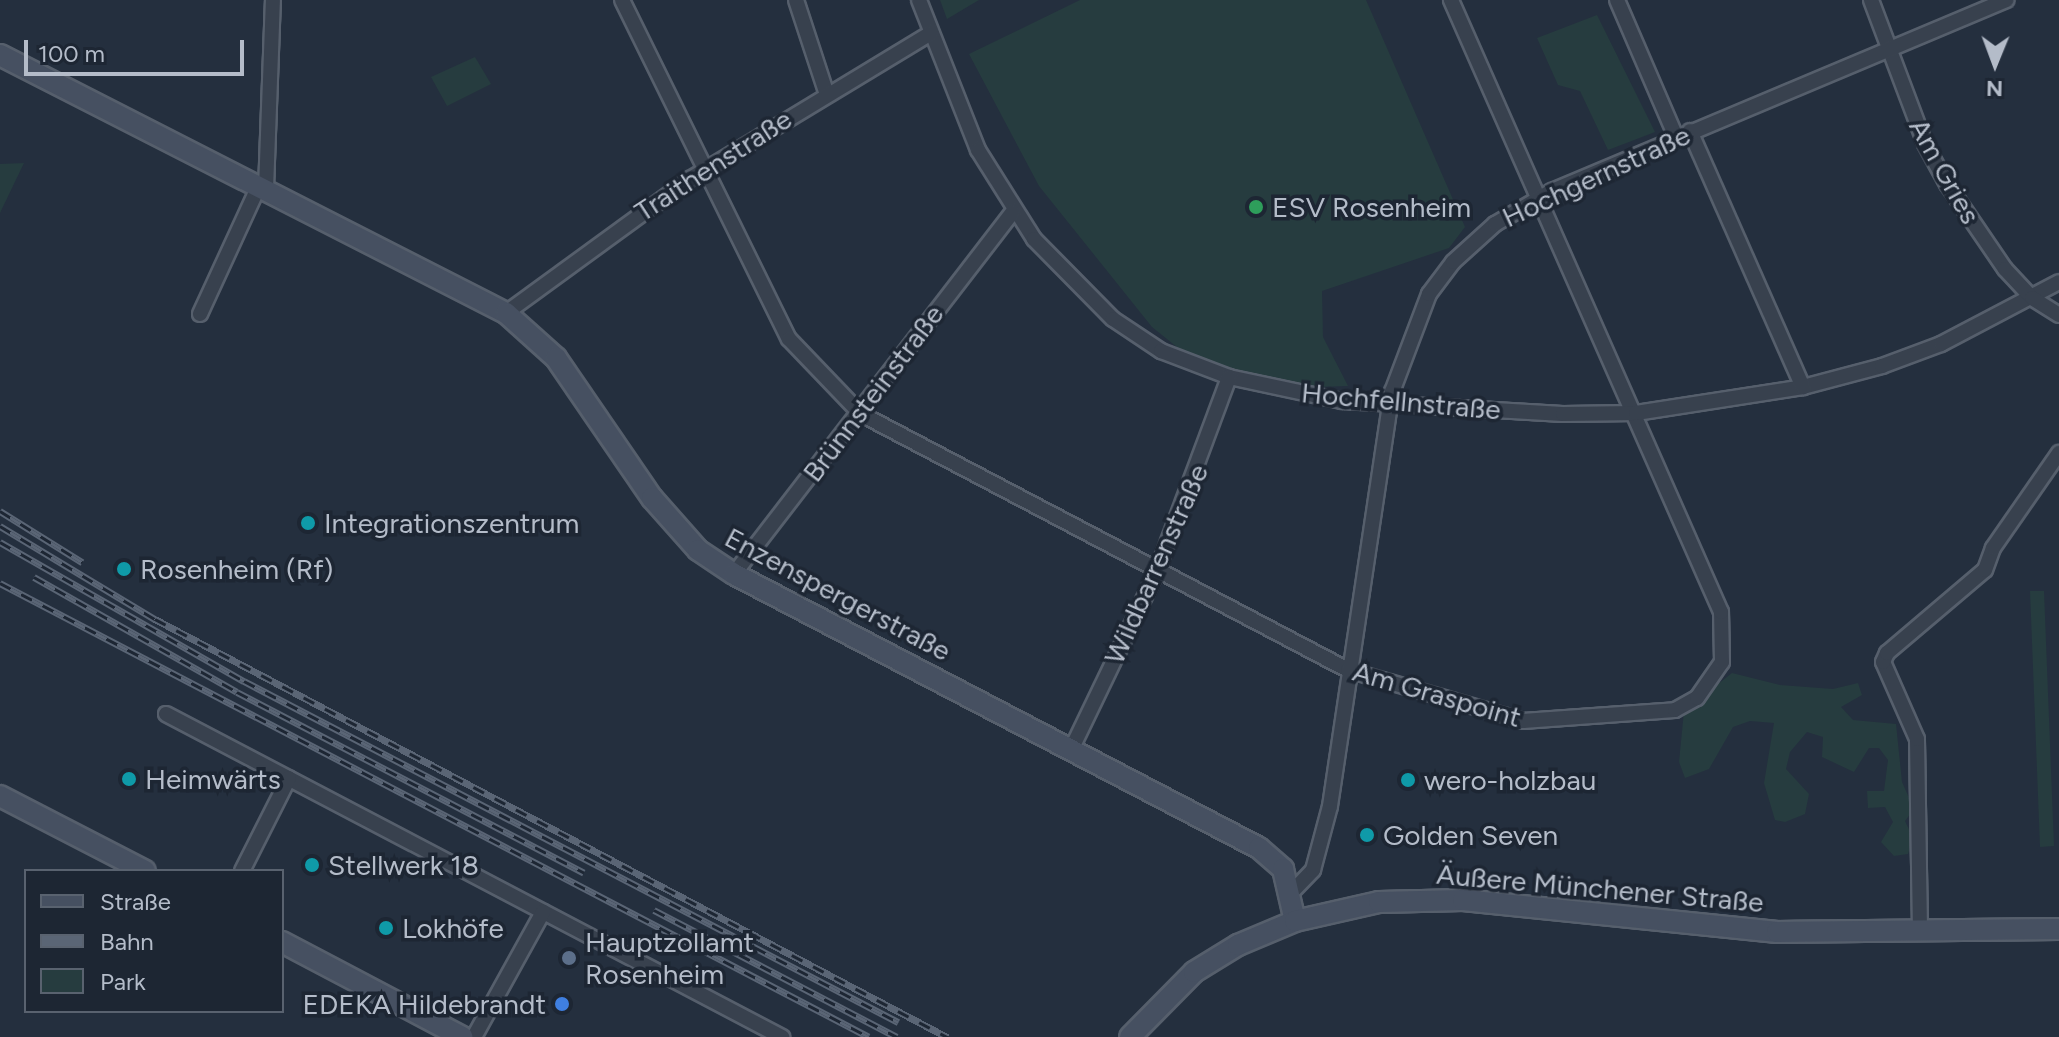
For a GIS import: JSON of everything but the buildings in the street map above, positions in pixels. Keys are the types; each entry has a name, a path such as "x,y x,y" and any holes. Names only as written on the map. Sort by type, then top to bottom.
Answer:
{"street":[{"path":"200,314 263,188 273,0"},
{"name":"Am Graspoint","path":"622,0 703,171 789,339 861,414 1348,670 1523,721 1634,716 1675,710 1697,698 1722,662 1721,612 1636,413 1451,0"},
{"path":"796,0 826,92"},
{"name":"Hochfellnstraße","path":"919,0 978,150 1013,212 1069,279 1113,319 1161,351 1229,377 1318,397 1389,405 1636,413 1803,387 1941,344 2059,282"},
{"path":"1617,0 1803,387"},
{"name":"Am Gries","path":"1871,0 1925,144 1947,184 2005,269 2032,298 2059,315"},
{"name":"Hochgernstraße","path":"1291,893 1313,870 1330,806 1389,405 1429,294 1473,241 1539,198 1683,134 2006,0"},
{"name":"Traithenstraße","path":"506,313 703,171 826,92 931,33"},
{"name":"Enzenspergerstraße","path":"0,55 506,313 556,358 672,524 734,574 1259,848 1283,869 1295,921"},
{"name":"Brünnsteinstraße","path":"734,574 861,414 1013,212"},
{"name":"Wildbarrenstraße","path":"1072,748 1157,571 1229,377"},
{"path":"1920,931 1917,739 1883,662 1887,653 1985,570 1993,548 2059,453"},
{"path":"166,714 782,1037"},
{"path":"243,869 289,778"},
{"path":"0,796 141,869"},
{"name":"Äußere Münchener Straße","path":"1130,1037 1194,972 1238,945 1295,921 1379,902 1463,900 1777,932 2059,929"},
{"path":"474,1037 543,912"},
{"path":"284,943 462,1037"}],"green space":[{"path":"940,0 979,0 947,19"},
{"name":"ESV Rosenheim","path":"1080,0 1366,0 1465,227 1449,248 1322,291 1323,337 1348,386 1317,387 1193,360 1152,327 1039,186 969,54"},
{"path":"1597,15 1655,132 1608,150 1580,91 1558,85 1537,38"},
{"path":"475,57 491,84 447,106 431,77"},
{"path":"24,163 0,213 0,164"},
{"path":"2030,591 2044,591 2054,846 2040,847"},
{"path":"1732,673 1780,685 1833,689 1858,683 1862,695 1841,707 1853,720 1896,724 1902,782 1914,809 1905,821 1913,838 1908,854 1894,856 1881,842 1893,822 1885,807 1868,808 1867,791 1884,791 1888,760 1879,748 1869,748 1854,772 1822,757 1823,737 1807,732 1790,752 1786,769 1809,794 1805,814 1785,822 1775,820 1764,783 1774,723 1750,721 1733,727 1709,769 1685,778 1679,762 1684,711"}],"railway":[{"path":"0,511 82,562"},
{"path":"0,526 155,619 947,1037"},
{"path":"0,542 244,681 898,1022"},
{"path":"34,577 237,692 584,873"},
{"path":"0,583 869,1037"},
{"path":"654,910 897,1037"}],"place":[{"name":"ESV Rosenheim","path":"1256,207"},
{"name":"Integrationszentrum","path":"308,523"},
{"name":"Rosenheim (Rf)","path":"124,569"},
{"name":"Heimwärts","path":"129,779"},
{"name":"wero-holzbau","path":"1408,780"},
{"name":"Golden Seven","path":"1367,835"},
{"name":"Stellwerk 18","path":"312,865"},
{"name":"Lokhöfe","path":"386,928"},
{"name":"Hauptzollamt Rosenheim","path":"569,958"},
{"name":"EDEKA Hildebrandt","path":"562,1004"}]}
